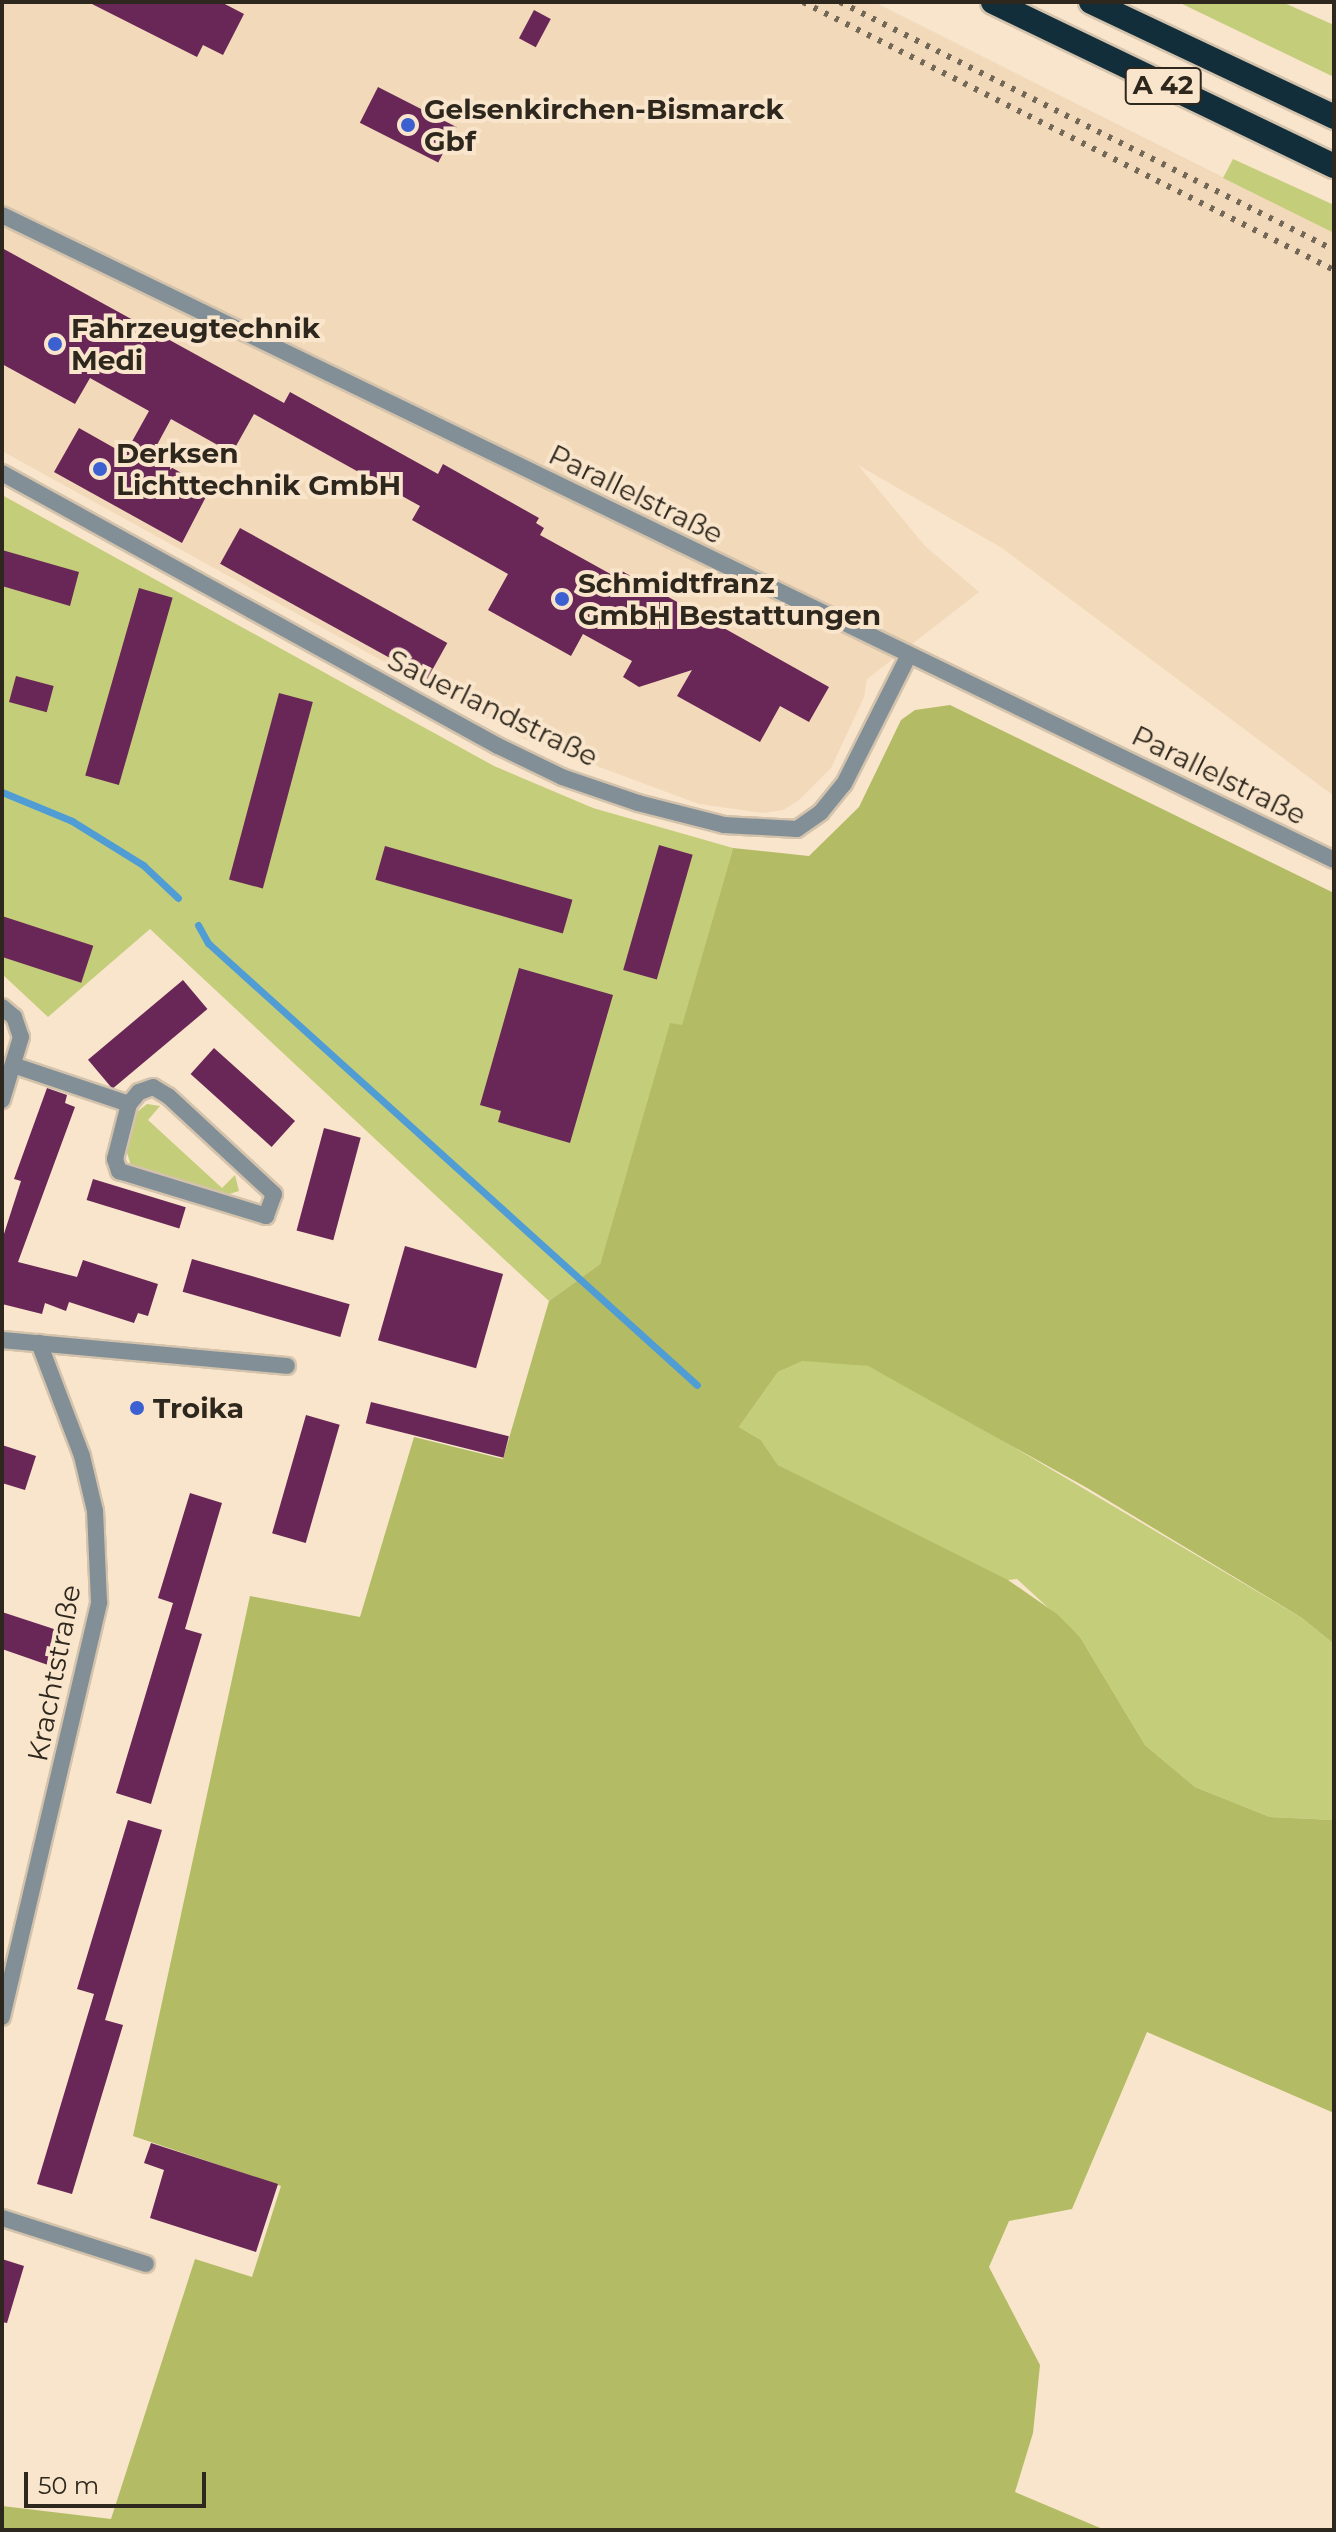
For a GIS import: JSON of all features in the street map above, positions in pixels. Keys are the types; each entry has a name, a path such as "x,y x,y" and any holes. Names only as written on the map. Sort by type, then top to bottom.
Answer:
{"highway":[{"name":"A 42","path":"993,2 1334,166"},
{"name":"A 42","path":"1091,2 1334,117"}],"street":[{"name":"Parallelstraße","path":"2,215 1334,860"},
{"name":"Sauerlandstraße","path":"2,473 498,746 562,777 724,825 797,829 821,812 844,784 909,655"},
{"path":"2,1100 21,1037 8,1012"},
{"path":"13,1065 129,1104"},
{"path":"153,1087 168,1096 274,1194 266,1216 119,1171 115,1159 129,1104 139,1092 153,1087"},
{"path":"2,1340 287,1366"},
{"name":"Krachtstraße","path":"2,2017 93,1645 99,1587 95,1511 82,1456 39,1343"},
{"path":"2,2218 146,2264"}],"shaded area":[{"path":"2,2 874,2 1334,233 1334,796 1002,548 858,465 925,546 979,592 867,679 864,697 831,768 798,801 783,810 763,813 699,804 524,739 2,451"}],"green space":[{"path":"1178,2 1282,2 1334,25 1334,77"},
{"path":"1233,159 1334,205 1334,233 1223,178"},
{"path":"2,495 494,766 593,808 733,848 682,1026 670,1024 600,1264 549,1301 150,929 48,1017 2,974"},
{"path":"950,705 1334,893 1334,1644 1302,1618 1089,1489 868,1366 803,1361 778,1372 739,1427 761,1440 778,1465 1008,1580 1057,1614 1080,1637 1145,1745 1195,1787 1270,1817 1334,1820 1334,2113 1147,2032 1072,2209 1009,2221 989,2267 1040,2365 1033,2433 1015,2492 1105,2530 2,2530 2,2506 111,2519 195,2259 252,2277 281,2186 133,2136 250,1596 360,1617 414,1437 503,1459 549,1301 600,1264 670,1023 682,1025 733,848 809,856 859,807 901,720 915,710"},
{"path":"147,1104 160,1106 148,1120 222,1188 235,1175 239,1191 226,1195 131,1166 126,1149 137,1112"},
{"path":"836,1360 868,1366 919,1391 1302,1618 1334,1644 1334,1820 1270,1817 1195,1787 1145,1745 1080,1637 1017,1579 1000,1581 778,1465 761,1440 739,1427 778,1372 803,1361"}],"building":[{"path":"88,2 221,2 244,14 223,55 203,45 197,57"},
{"path":"534,10 551,19 536,47 519,38"},
{"name":"Gelsenkirchen-Bismarck Gbf","path":"378,87 456,127 438,163 360,123"},
{"path":"2,248 284,403 290,392 438,474 443,464 539,518 536,523 544,528 540,535 616,577 620,570 829,687 809,722 780,706 760,742 677,696 692,670 639,687 623,677 632,661 583,634 571,656 488,610 508,574 412,520 420,506 254,414 232,453 171,419 151,456 210,489 182,543 54,472 79,428 125,454 149,411 90,378 75,404 2,364"},
{"path":"240,528 447,643 427,679 220,564"},
{"path":"2,550 79,572 70,606 2,586"},
{"path":"139,588 173,598 119,785 85,775"},
{"path":"16,676 54,686 47,712 9,702"},
{"path":"279,693 313,702 263,888 229,879"},
{"path":"659,845 693,855 657,980 623,970"},
{"path":"385,846 572,900 563,933 375,880"},
{"path":"2,916 93,946 81,983 2,957"},
{"path":"519,968 613,995 570,1143 498,1122 501,1111 480,1105"},
{"path":"183,980 207,1009 112,1089 88,1060"},
{"path":"214,1048 295,1121 272,1147 191,1074"},
{"path":"47,1088 67,1095 65,1103 75,1107 18,1262 77,1277 83,1260 158,1284 148,1316 138,1313 134,1323 69,1302 66,1311 45,1303 42,1314 2,1304 2,1240 21,1181 14,1179"},
{"path":"324,1128 361,1138 333,1240 297,1230"},
{"path":"93,1179 186,1207 179,1228 87,1200"},
{"path":"405,1246 503,1274 476,1368 378,1340"},
{"path":"192,1259 350,1304 340,1337 183,1292"},
{"path":"371,1402 509,1436 503,1458 366,1423"},
{"path":"306,1415 340,1425 306,1543 272,1533"},
{"path":"2,1445 36,1456 25,1490 2,1483"},
{"path":"190,1493 222,1503 185,1629 202,1634 151,1804 116,1793 173,1603 158,1598"},
{"path":"2,1612 60,1631 48,1665 2,1649"},
{"path":"128,1820 162,1830 105,2020 123,2025 72,2194 37,2184 94,1994 77,1989"},
{"path":"151,2143 278,2184 256,2252 150,2218 164,2170 144,2163"},
{"path":"2,2259 24,2266 7,2323 2,2322"}],"waterway":[{"path":"2,792 72,821 143,865 178,898"},
{"path":"198,925 208,943 697,1385"}],"railway":[{"path":"803,2 1334,270"},
{"path":"840,2 1334,250"}],"place":[{"name":"Gelsenkirchen-Bismarck Gbf","path":"408,125"},
{"name":"Fahrzeugtechnik Medi","path":"55,344"},
{"name":"Derksen Lichttechnik GmbH","path":"100,469"},
{"name":"Schmidtfranz GmbH Bestattungen","path":"562,599"},
{"name":"Troika","path":"137,1408"}]}
